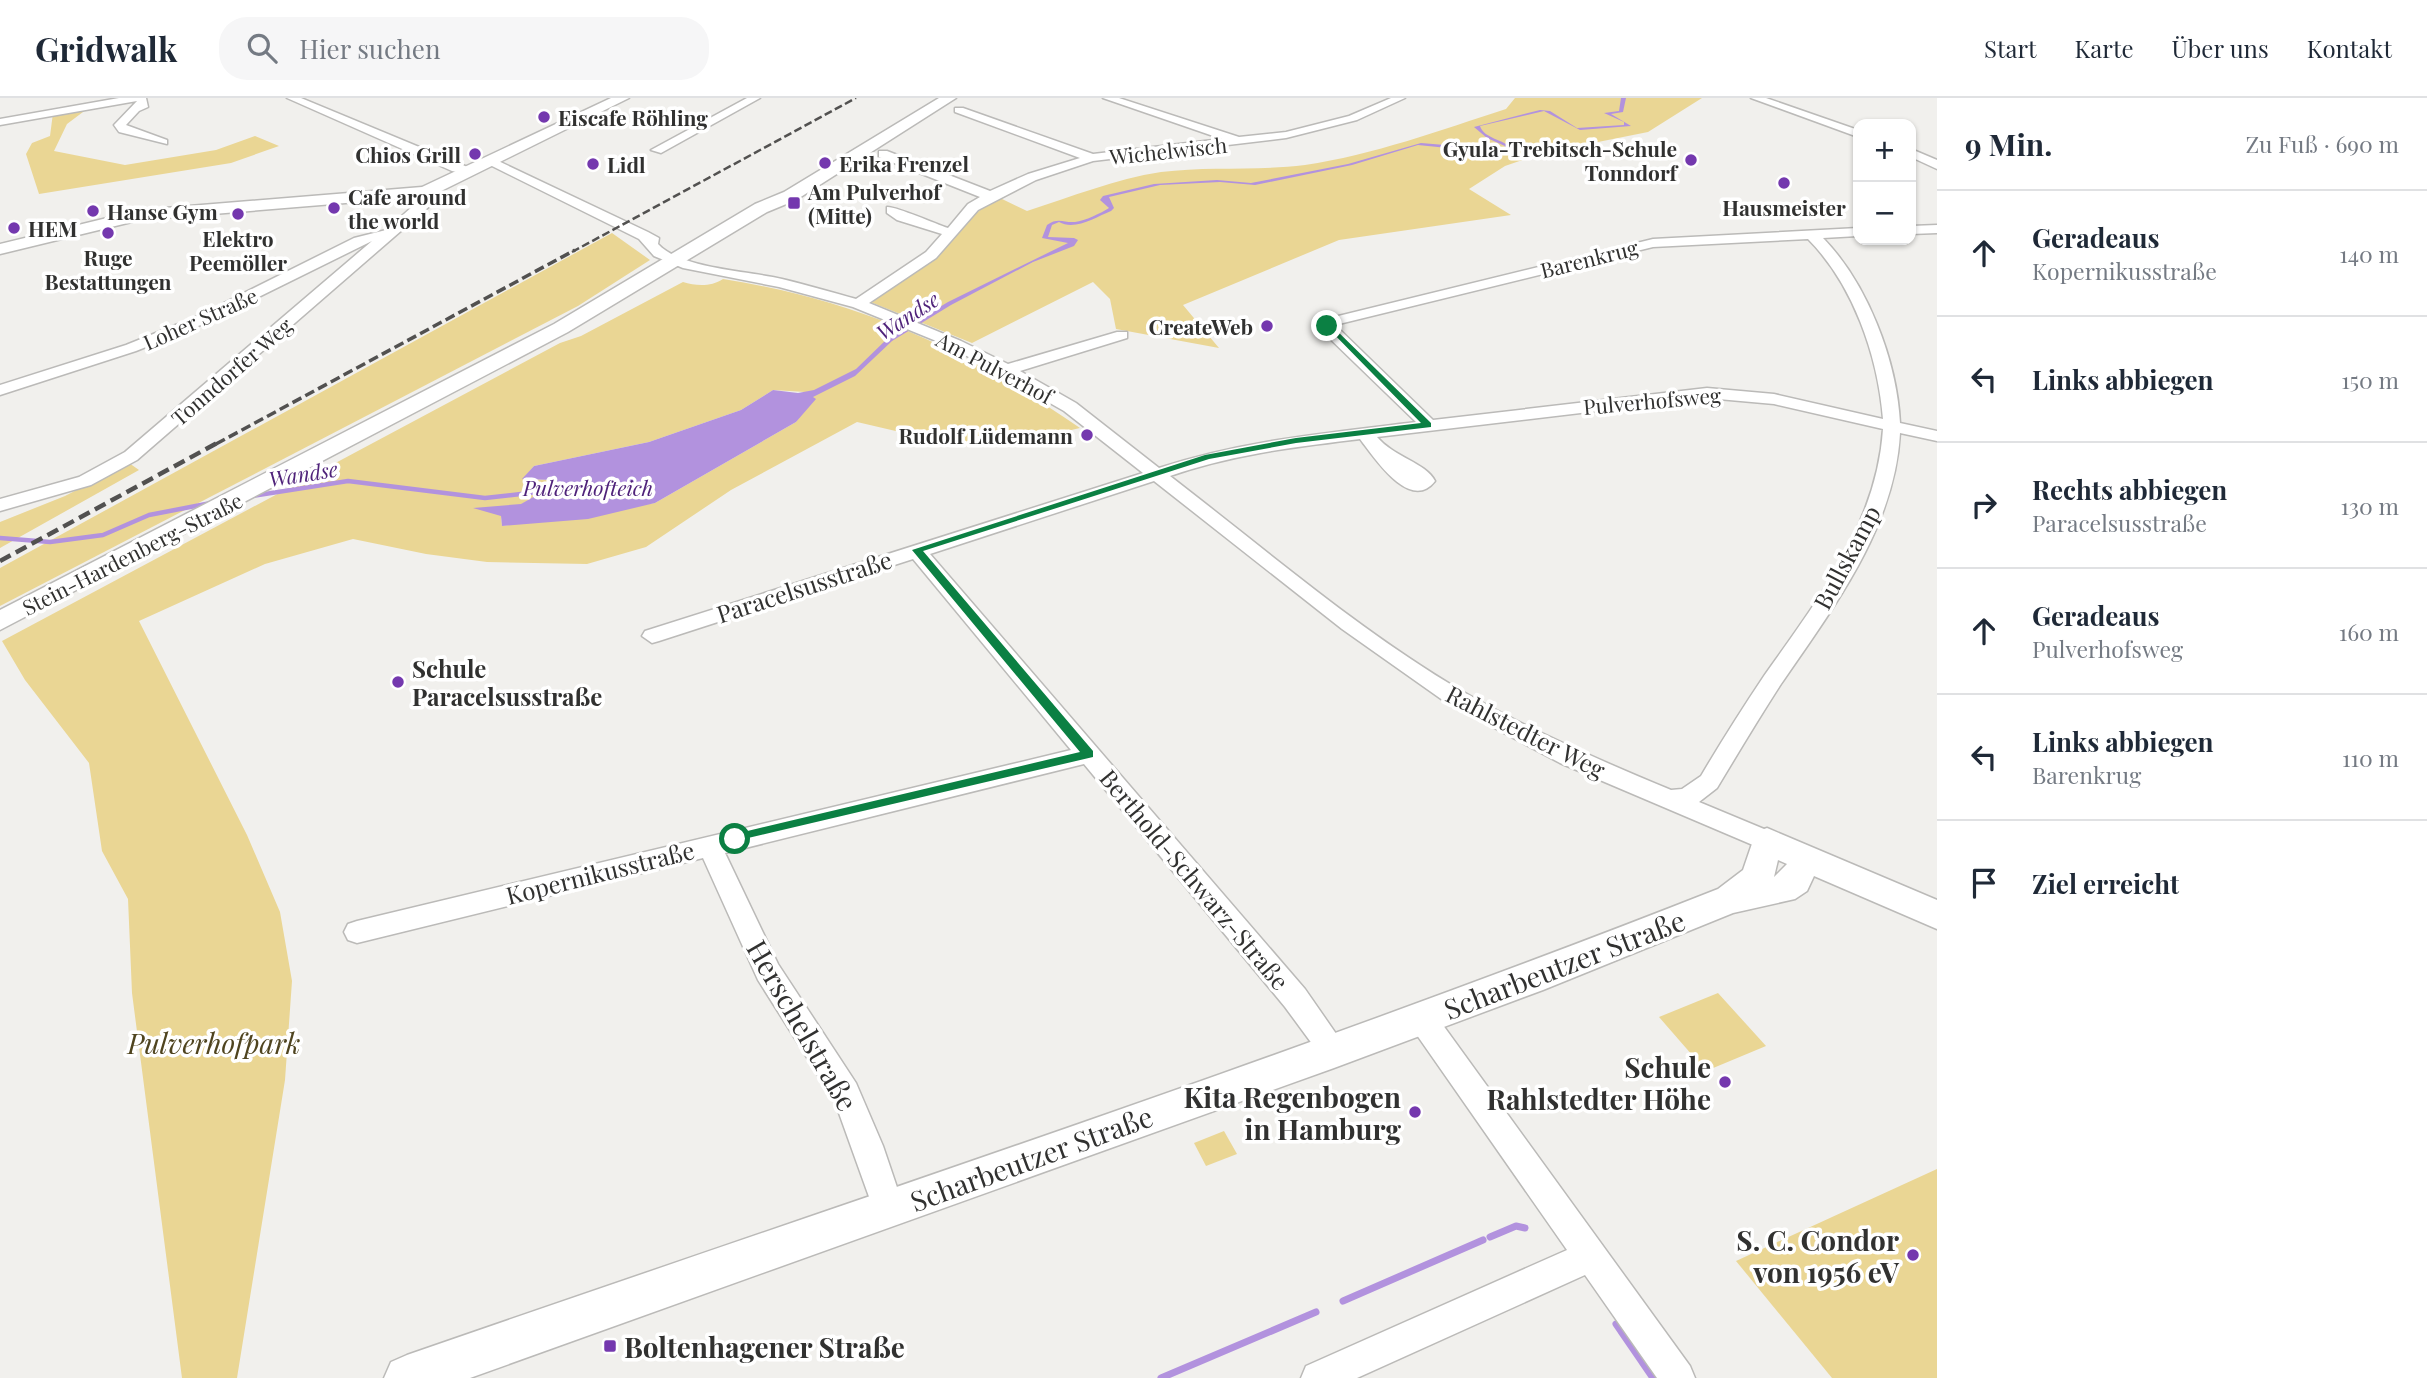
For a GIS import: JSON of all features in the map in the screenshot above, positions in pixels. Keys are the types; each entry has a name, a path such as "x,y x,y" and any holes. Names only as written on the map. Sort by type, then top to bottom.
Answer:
{"main road":[{"path":"0,249 140,215 428,191 622,98"},
{"name":"Stein-Hardenberg-Straße","path":"0,621 561,328 589,318 774,211 790,196 954,104"},
{"name":"Scharbeutzer Straße","path":"1730,899 1757,878 1767,841"},
{"name":"Rahlstedter Weg","path":"1767,841 1937,915"},
{"name":"Scharbeutzer Straße","path":"412,1377 1334,1051 1730,899 1783,889 1796,881 1807,859"}],"street":[{"path":"0,122 139,98 144,105 135,109 120,125 123,130 163,142"},
{"path":"292,98 456,169 471,171"},
{"path":"657,150 755,98"},
{"path":"1108,98 1242,142"},
{"path":"1365,98 1387,104"},
{"name":"Wichelwisch","path":"858,304 931,255 963,216 989,196 1032,177 1092,158 1242,142 1353,118 1400,98"},
{"path":"1756,98 1853,132"},
{"path":"954,104 1092,158"},
{"path":"883,154 989,196"},
{"path":"1916,154 1936,160"},
{"name":"Am Pulverhof","path":"490,162 643,235 653,248 735,274 858,304 913,325 1007,370 1070,407 1156,474"},
{"name":"Tonndorfer Weg","path":"0,505 85,481 131,456 427,201 431,195 428,191"},
{"path":"892,210 902,217 951,233"},
{"path":"1916,230 1937,229"},
{"name":"Loher Straße","path":"0,390 143,343 261,292 359,241 393,231"},
{"name":"Barenkrug","path":"1318,323 1653,243 1853,232"},
{"name":"Bullskamp","path":"1667,800 1694,794 1709,782 1870,523 1887,468 1892,426 1880,358 1864,316 1839,267 1811,234"},
{"name":"Barenkrug","path":"1318,323 1428,425"},
{"path":"1007,370 1122,335"},
{"name":"Pulverhofsweg","path":"1156,474 1231,451 1428,425 1722,393 1774,399 1937,436"},
{"path":"1364,433 1382,455"},
{"name":"Paracelsusstraße","path":"652,636 1156,474"},
{"name":"Rahlstedter Weg","path":"1156,474 1349,624 1452,695 1568,757 1767,841"},
{"name":"Berthold-Schwarz-Straße","path":"916,550 1295,998 1334,1051"},
{"name":"Kopernikusstraße","path":"357,932 1088,754"},
{"name":"Herschelstraße","path":"709,845 768,972 846,1093 868,1146 888,1208"},
{"path":"1422,1019 1678,1378"},
{"path":"1318,1378 1363,1369 1590,1256"}],"green space":[{"path":"1515,98 1702,98 1648,132 1543,153 1505,166 1469,189 1511,215 1339,240 1183,305 1219,348 1116,329 1110,299 1093,282 972,343 868,301 990,202 1000,198 1027,211 1110,184 1161,172 1287,167 1330,161 1407,141 1506,109"},
{"path":"91,106 67,124 54,151 125,165 216,150 255,136 279,146 231,163 39,194 26,154 32,143 50,136 53,113"},
{"path":"612,233 650,260 578,306 0,606 0,568"},
{"name":"Pulverhofpark","path":"723,279 822,300 911,332 995,374 1080,428 997,447 960,446 857,422 731,490 646,547 587,564 487,562 426,554 353,539 265,564 139,621 247,835 280,912 292,981 285,1080 237,1378 182,1378 132,993 128,899 102,851 89,763 25,680 2,641 560,343 581,336 683,282 703,285","holes":["773,390 805,392 811,397 796,422 655,503 502,526 501,516 552,487 554,480 523,479 534,466 649,442 741,410"]},
{"path":"129,463 139,470 0,548 0,522 65,496"},
{"path":"1718,993 1766,1046 1706,1071 1659,1017"},
{"path":"1224,1131 1237,1154 1206,1166 1194,1143"},
{"path":"1937,1169 1937,1378 1832,1378 1736,1261"}],"water":[{"path":"1621,98 1626,98 1623,112 1611,114 1631,126 1580,130 1544,111 1480,126 1486,134 1512,149 1504,150 1505,146 1487,138 1474,127 1540,110 1550,111 1577,128 1624,125 1624,122 1604,113 1619,111"},
{"name":"Pulverhofteich","path":"1421,143 1504,150 1487,152 1418,145 1352,165 1255,185 1220,182 1160,185 1109,197 1114,208 1111,211 1079,224 1059,222 1052,225 1048,237 1074,238 1078,240 1074,246 1033,262 951,305 892,341 855,376 813,397 816,399 796,422 655,503 588,519 502,526 501,516 473,508 521,504 551,487 553,480 522,479 534,466 649,442 741,410 773,390 798,393 814,390 856,369 888,338 948,302 1068,243 1042,238 1047,225 1058,221 1079,221 1102,212 1109,208 1100,200 1103,196 1154,184 1217,180 1251,183 1348,164"}],"waterway":[{"name":"Wandse","path":"252,496 348,481 485,498 547,491"},
{"name":"Wandse","path":"0,538 50,542 103,535 149,515 211,503"},
{"path":"1490,1237 1516,1226 1525,1228"},
{"path":"1343,1301 1483,1240"},
{"path":"1161,1378 1316,1312"},
{"path":"1616,1324 1653,1378"}],"railway":[{"path":"572,252 856,98"},
{"path":"216,444 575,250"},
{"path":"0,561 219,442"}],"place":[{"name":"Eiscafe Röhling","path":"544,117"},
{"name":"Chios Grill","path":"475,154"},
{"name":"Gyula-Trebitsch-Schule Tonndorf","path":"1691,160"},
{"name":"Erika Frenzel","path":"825,163"},
{"name":"Lidl","path":"593,164"},
{"name":"Hausmeister","path":"1784,183"},
{"name":"Am Pulverhof (Mitte)","path":"794,203"},
{"name":"Cafe around the world","path":"334,208"},
{"name":"Hanse Gym","path":"93,211"},
{"name":"Elektro Peemöller","path":"238,214"},
{"name":"HEM","path":"14,228"},
{"name":"Ruge Bestattungen","path":"108,233"},
{"name":"CreateWeb","path":"1267,326"},
{"name":"Rudolf Lüdemann","path":"1087,435"},
{"name":"Schule Paracelsusstraße","path":"398,682"},
{"name":"Schule Rahlstedter Höhe","path":"1725,1082"},
{"name":"Kita Regenbogen in Hamburg","path":"1415,1112"},
{"name":"S. C. Condor von 1956 eV","path":"1913,1255"},
{"name":"Boltenhagener Straße","path":"610,1346"}],"route":[{"path":"735,839 1088,754 916,550 1208,457 1259,446 1428,425 1327,326"}]}
